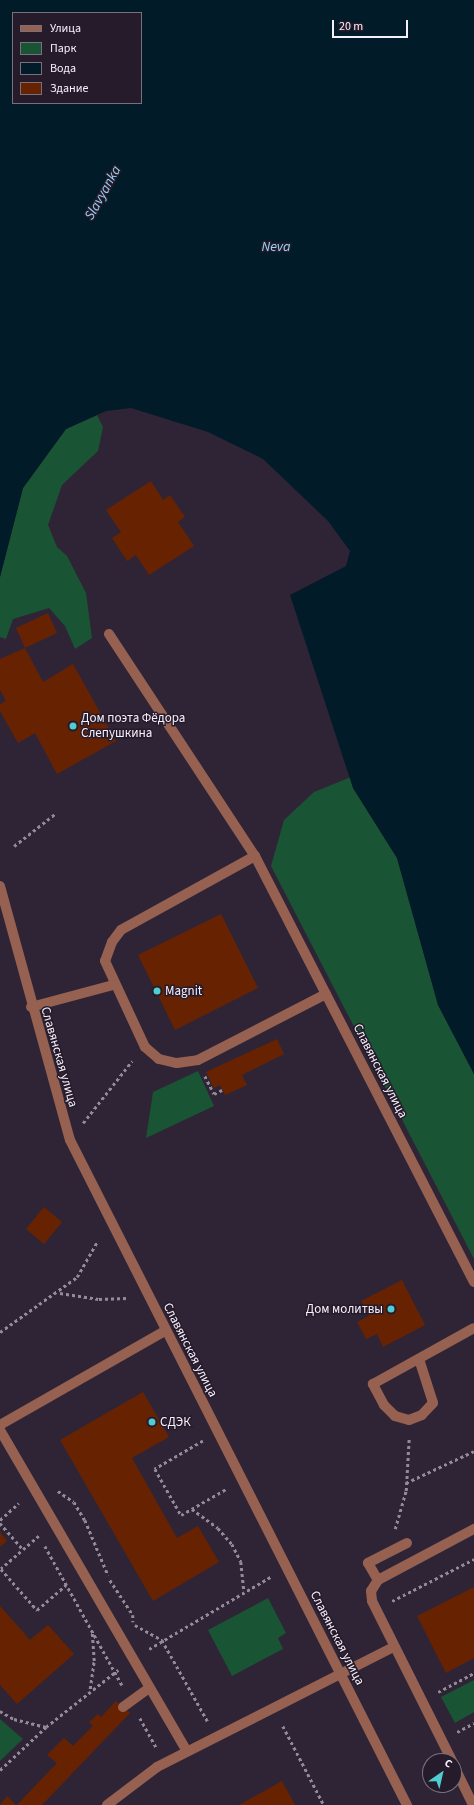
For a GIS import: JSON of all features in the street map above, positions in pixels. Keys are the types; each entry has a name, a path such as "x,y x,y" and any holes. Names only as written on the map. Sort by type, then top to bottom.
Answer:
{"street":[{"name":"Славянская улица","path":"109,634 144,692 255,856 474,1282"},
{"path":"255,856 121,930 105,961 114,985 145,1047 159,1059 177,1063 198,1060 326,994"},
{"name":"Славянская улица","path":"0,886 31,1007 70,1140 217,1433 341,1673 407,1805"},
{"path":"31,1007 114,985"},
{"path":"419,1359 433,1403 422,1415 409,1420 396,1416 384,1405 373,1384 474,1328"},
{"path":"0,1425 166,1331"},
{"path":"0,1430 148,1689 187,1751"},
{"path":"448,1753 376,1610 371,1591 378,1580 474,1529"},
{"path":"378,1580 368,1563 406,1543"},
{"path":"107,1805 128,1786 187,1751 394,1647"},
{"path":"127,1704 148,1689"},
{"path":"462,1782 474,1805"}],"path":[{"path":"14,846 55,814"},
{"path":"70,1140 145,1047"},
{"path":"198,1060 214,1094 222,1090"},
{"path":"0,1332 59,1293 77,1277 97,1242"},
{"path":"59,1293 99,1299 127,1298"},
{"path":"389,1552 406,1483 409,1420"},
{"path":"217,1433 155,1469 181,1515 242,1480"},
{"path":"406,1483 474,1451"},
{"path":"51,1486 74,1502 85,1520 107,1574 133,1615 133,1624"},
{"path":"16,1496 23,1509"},
{"path":"0,1520 20,1503"},
{"path":"192,1509 232,1544 241,1562 244,1590"},
{"path":"0,1523 23,1549"},
{"path":"35,1529 92,1630 127,1704 156,1747"},
{"path":"39,1536 1,1569 37,1610 66,1585"},
{"path":"376,1610 474,1559"},
{"path":"90,1690 94,1661 92,1630 102,1609"},
{"path":"162,1640 216,1736"},
{"path":"432,1696 474,1673"},
{"path":"0,1711 14,1719 46,1727"},
{"path":"283,1726 324,1805"}],"green space":[{"path":"97,415 103,427 98,451 62,485 48,525 57,547 67,556 86,593 92,638 75,649 65,626 49,608 13,619 6,639 0,637 0,577 23,488 66,429"},
{"path":"351,777 353,788 397,858 438,1005 474,1074 474,1259 271,866 284,820 314,792"},
{"path":"198,1071 214,1106 146,1138 153,1092"},
{"path":"268,1598 286,1633 278,1638 283,1649 232,1676 208,1630"},
{"path":"474,1680 474,1712 455,1723 441,1697"},
{"path":"0,1719 23,1739 0,1761"}],"water":[{"name":"Neva","path":"0,0 474,0 474,1074 438,1005 397,858 353,788 290,595 346,566 350,551 328,521 263,459 208,432 131,408 106,411 66,429 23,488 0,577"}],"building":[{"path":"151,481 163,500 170,495 185,517 178,522 194,546 149,575 136,555 127,561 112,538 121,532 106,510"},
{"path":"48,613 57,633 25,648 16,628"},
{"path":"25,648 43,682 73,664 116,741 57,774 35,733 18,743 0,711 0,704 6,701 0,690 0,659"},
{"path":"221,914 258,988 175,1030 138,955"},
{"path":"277,1039 284,1054 242,1075 247,1085 225,1095 220,1085 214,1088 206,1072"},
{"path":"44,1207 62,1222 44,1244 26,1229"},
{"name":"Дом молитвы","path":"402,1280 425,1325 383,1347 377,1334 366,1339 357,1322 369,1316 361,1301"},
{"path":"143,1392 169,1437 132,1458 177,1538 198,1526 219,1562 153,1601 60,1440"},
{"path":"0,1532 7,1541 0,1547"},
{"path":"474,1587 474,1658 446,1673 417,1616"},
{"path":"0,1606 30,1640 48,1625 74,1654 17,1704 0,1685"},
{"path":"116,1701 130,1713 42,1805 17,1805 57,1763 47,1755 64,1738 73,1746 93,1726 89,1722 98,1714 101,1717"},
{"path":"282,1781 295,1805 239,1805"},
{"path":"7,1796 16,1805 0,1805"}],"place":[{"name":"Дом поэта Фёдора Слепушкина","path":"73,726"},
{"name":"Magnit","path":"157,991"},
{"name":"Дом молитвы","path":"391,1309"},
{"name":"СДЭК","path":"152,1422"}],"water label":[{"name":"Slavyanka","path":"103,193"}]}
